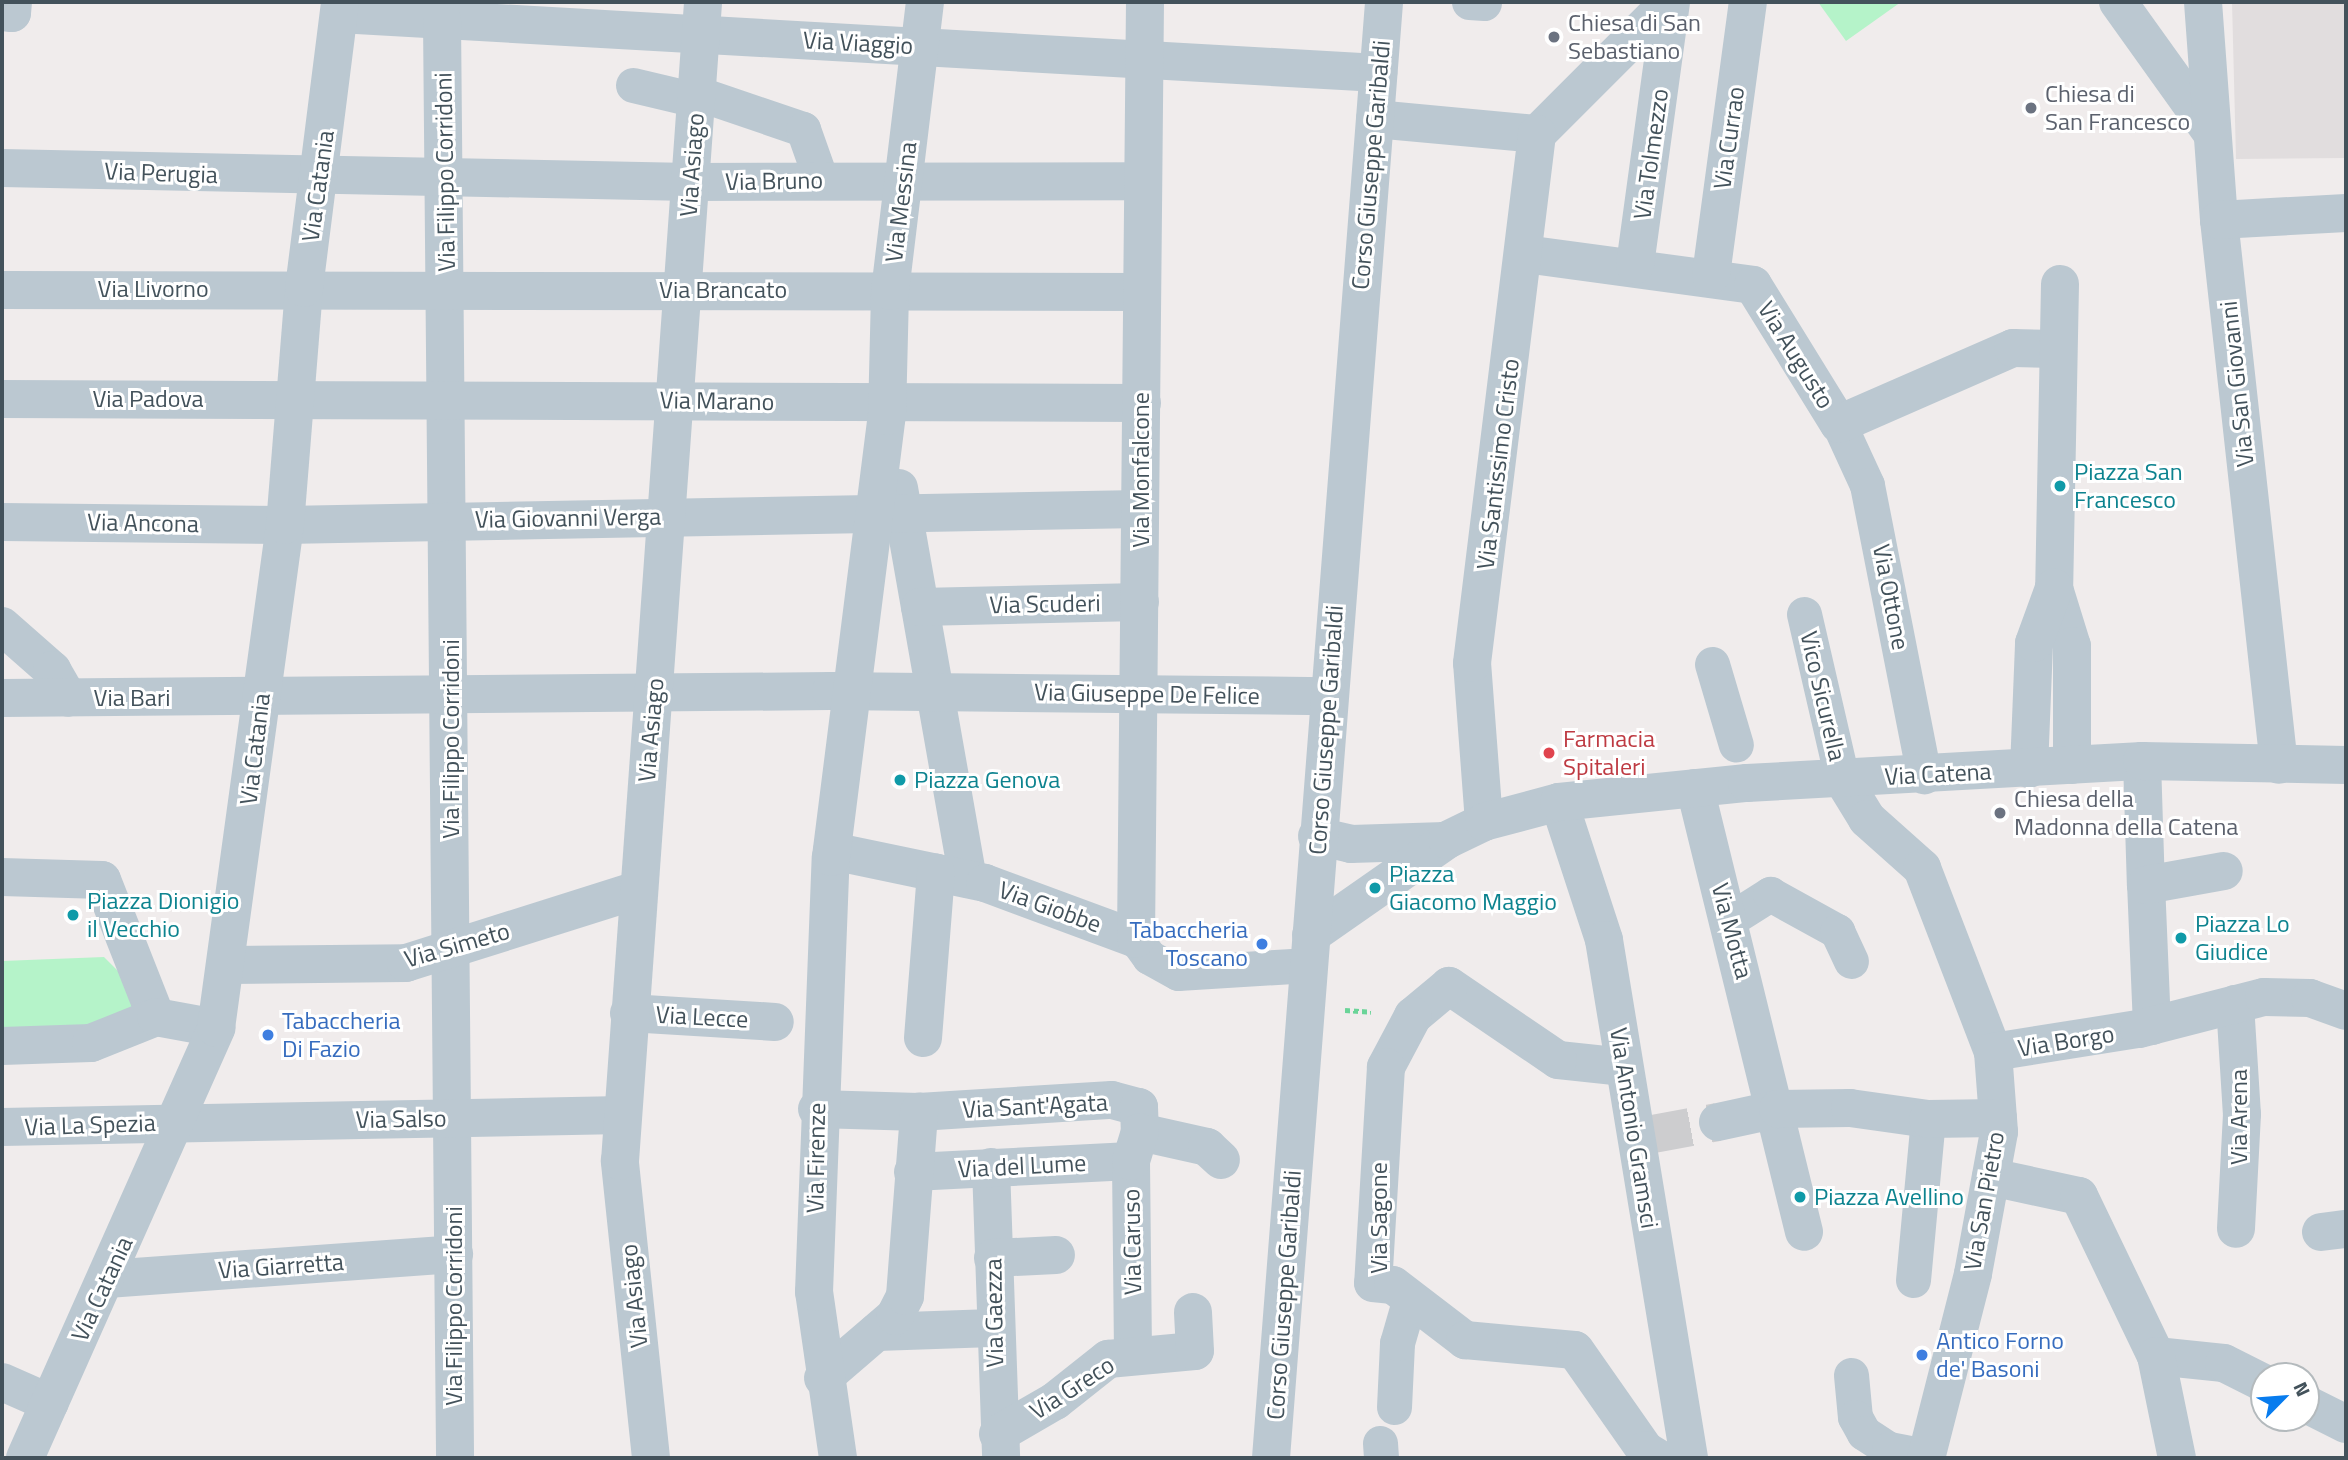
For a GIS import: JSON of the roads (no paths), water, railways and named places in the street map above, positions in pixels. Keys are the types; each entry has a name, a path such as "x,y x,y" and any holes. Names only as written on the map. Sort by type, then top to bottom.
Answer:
{"street":[{"name":"Via Messina","path":"923,1038 963,878 951,692 935,607 890,512 887,409 890,291 925,2"},
{"name":"Via Monfalcone","path":"1136,939 1144,2"},
{"name":"Corso Giuseppe Garibaldi","path":"1271,1458 1317,836 1384,2"},
{"path":"1469,2 1484,2"},
{"path":"1375,119 1537,134 1670,2"},
{"name":"Via Tolmezzo","path":"1635,265 1670,2"},
{"name":"Via Currao","path":"1711,275 1748,2"},
{"path":"2118,2 2211,132"},
{"name":"Via San Giovanni","path":"2203,2 2219,220 2279,765"},
{"name":"Via Viaggio","path":"340,8 442,20 702,18 919,47 1378,73"},
{"name":"Via Catania","path":"25,1458 178,1122 216,1028 228,965 285,525 304,288 340,8"},
{"name":"Via Asiago","path":"651,1458 620,1161 702,18"},
{"name":"Via Filippo Corridoni","path":"442,20 447,179 455,1458"},
{"path":"633,85 697,97 803,129 821,180"},
{"name":"Via Santissimo Cristo","path":"1481,808 1472,663 1525,254 1537,134"},
{"name":"Via Perugia","path":"2,168 320,178"},
{"name":"Via Bruno","path":"320,178 690,182 904,178 1143,181"},
{"path":"2219,220 2346,213"},
{"name":"Via Augusto","path":"1525,254 1711,275 1753,285 1839,424 2013,348 2058,349"},
{"path":"2060,284 2054,588 2072,646 2072,765"},
{"name":"Via Brancato","path":"304,288 1142,292"},
{"name":"Via Livorno","path":"2,289 304,288"},
{"name":"Via Padova","path":"2,399 293,399"},
{"name":"Via Marano","path":"293,399 674,400 887,409 1142,403"},
{"name":"Via Ottone","path":"1839,424 1867,485 1924,776"},
{"name":"Via Giovanni Verga","path":"285,525 1140,509"},
{"name":"Via Firenze","path":"838,1458 823,1378 814,1292 817,1108 841,691 890,512"},
{"name":"Via Ancona","path":"2,522 285,525"},
{"path":"2029,769 2034,643 2054,588"},
{"name":"Via Scuderi","path":"935,607 1140,603"},
{"name":"Vico Sicurella","path":"1804,614 1842,778"},
{"path":"2,626 52,670 68,698"},
{"path":"1712,664 1741,764"},
{"path":"262,698 841,691"},
{"name":"Via Giuseppe De Felice","path":"841,691 1328,696"},
{"name":"Via Bari","path":"2,698 262,698"},
{"path":"2142,761 2145,1027"},
{"name":"Via Catena","path":"1310,950 1447,841 1481,808 1545,806 1695,788 1741,764 1842,778 1924,776 2142,761 2346,765"},
{"name":"Via San Pietro","path":"1842,778 1867,820 1922,868 1993,1052 1998,1118 1991,1177 1926,1457"},
{"name":"Via Motta","path":"1695,788 1729,920 1754,1105 1804,1233"},
{"name":"Via Antonio Gramsci","path":"1545,806 1604,940 1624,1068 1644,1135 1689,1458"},
{"path":"1317,836 1351,844 1447,841"},
{"name":"Via Giobbe","path":"831,854 963,878 1136,939 1149,957 1178,973 1310,950"},
{"path":"2145,872 2224,871"},
{"path":"2,877 102,880 156,1017"},
{"name":"Via Simeto","path":"228,965 405,963 638,890"},
{"path":"1729,920 1770,894 1837,931 1851,961"},
{"name":"Via Sagone","path":"1624,1068 1558,1060 1449,986 1413,1016 1386,1067 1373,1283 1393,1284 1465,1340 1575,1350 1645,1450 1658,1458"},
{"path":"2249,1000 2310,998 2346,1011"},
{"name":"Via Borgo","path":"1993,1052 2145,1027 2249,1000"},
{"name":"Via Arena","path":"2236,1229 2249,1000"},
{"name":"Via Lecce","path":"629,1013 775,1022"},
{"path":"2,1046 91,1043 156,1017 216,1028"},
{"name":"Via Sant'Agata","path":"817,1108 919,1112 1112,1100 1139,1107 1136,1146 1208,1147 1221,1160"},
{"path":"1754,1105 1850,1108 1928,1119 1998,1118"},
{"path":"823,1378 877,1332 905,1296 919,1112"},
{"name":"Via Salso","path":"178,1122 623,1115"},
{"path":"1913,1280 1928,1119"},
{"name":"Via La Spezia","path":"2,1127 178,1122"},
{"name":"Via del Lume","path":"913,1172 991,1167 1136,1146"},
{"name":"Via Caruso","path":"1133,1353 1136,1146"},
{"name":"Via Gaezza","path":"991,1167 993,1328 999,1446"},
{"path":"1991,1177 2079,1196 2156,1356 2177,1458"},
{"name":"Via Giarretta","path":"107,1279 454,1254"},
{"path":"993,1258 1056,1255"},
{"path":"1394,1407 1397,1343 1410,1298"},
{"name":"Via Greco","path":"999,1446 1108,1359 1133,1353 1158,1357 1195,1351 1193,1312"},
{"path":"877,1332 993,1328"},
{"path":"2156,1356 2224,1363 2250,1376"},
{"path":"1851,1375 1855,1417 1864,1433 1889,1449 1926,1457"},
{"path":"2,1382 50,1403"},
{"path":"2320,1411 2346,1424"}],"tunnel":[{"path":"1653,1134 1718,1122"}],"place":[{"name":"Chiesa di San Sebastiano","path":"1554,37"},
{"name":"Chiesa di San Francesco","path":"2031,108"},
{"name":"Piazza San Francesco","path":"2060,486"},
{"name":"Farmacia Spitaleri","path":"1549,753"},
{"name":"Piazza Genova","path":"900,780"},
{"name":"Chiesa della Madonna della Catena","path":"2000,813"},
{"name":"Piazza Giacomo Maggio","path":"1375,888"},
{"name":"Piazza Dionigio il Vecchio","path":"73,915"},
{"name":"Piazza Lo Giudice","path":"2181,938"},
{"name":"Tabaccheria Toscano","path":"1262,944"},
{"name":"Tabaccheria Di Fazio","path":"268,1035"},
{"name":"Piazza Avellino","path":"1800,1197"},
{"name":"Antico Forno de' Basoni","path":"1922,1355"}]}
